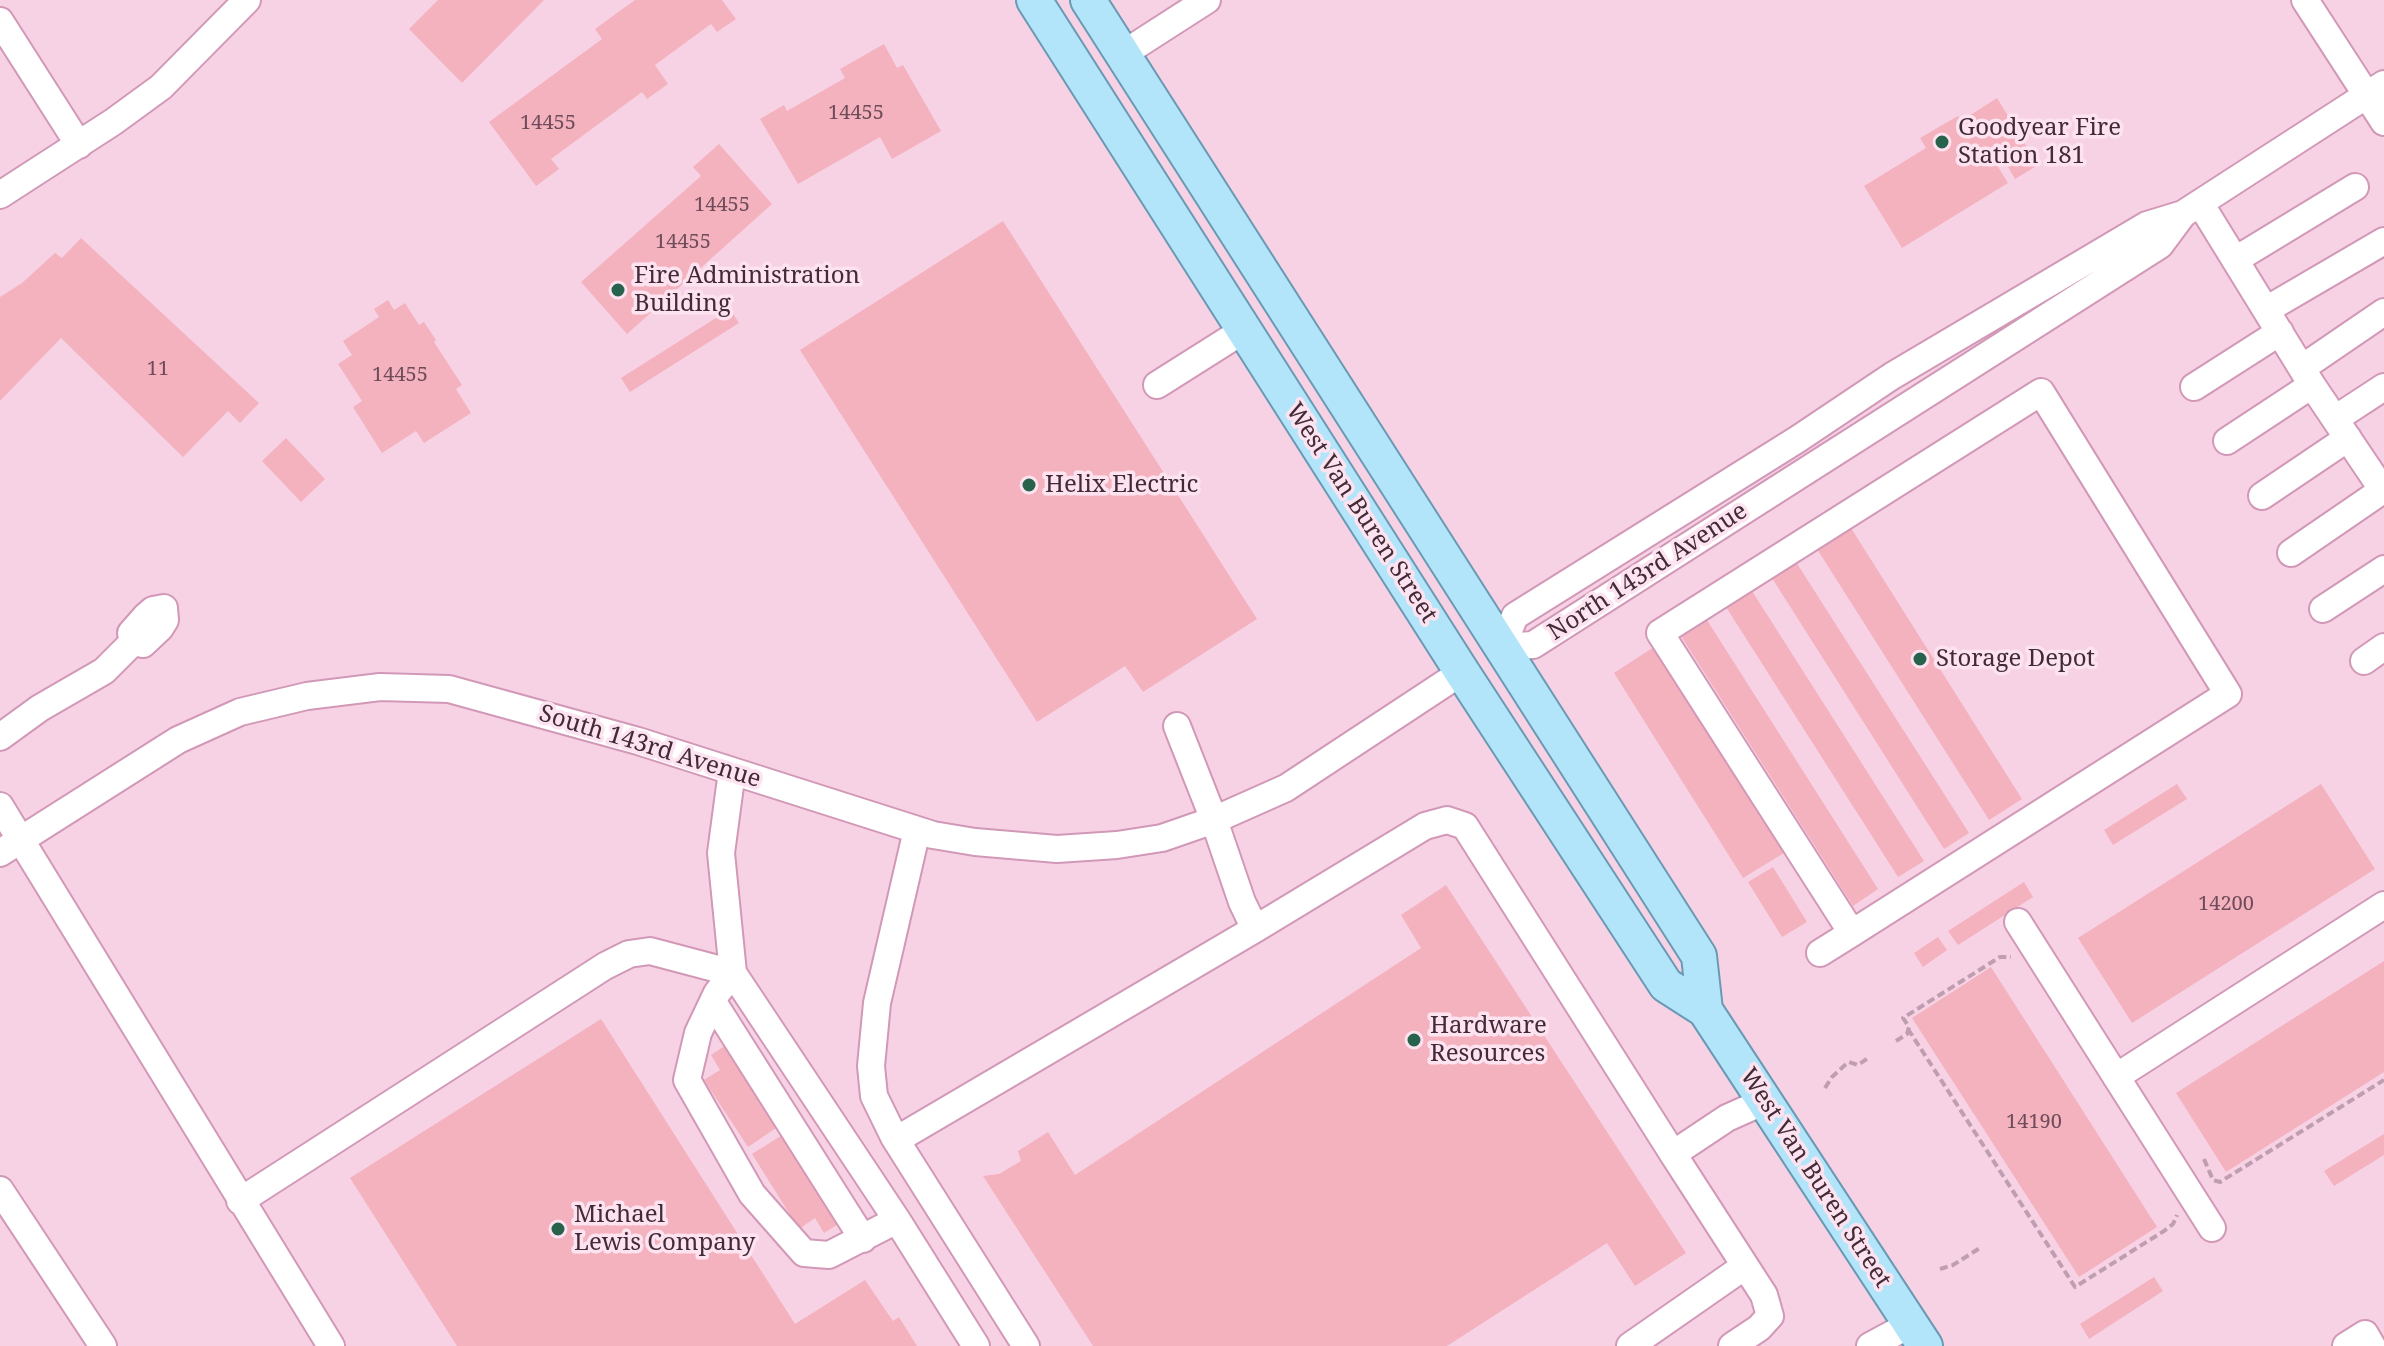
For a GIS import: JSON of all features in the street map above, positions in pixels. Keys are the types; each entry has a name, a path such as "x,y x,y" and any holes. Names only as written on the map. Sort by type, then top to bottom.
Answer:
{"main road":[{"name":"West Van Buren Street","path":"1034,0 1462,672 1666,985 1705,1010 1918,1335"},
{"name":"West Van Buren Street","path":"1083,1 1123,54 1699,956 1705,1010"},
{"path":"1462,672 1502,647"}],"street":[{"path":"0,195 79,145 161,87 247,0"},
{"path":"1123,54 1207,0"},
{"path":"2305,0 2375,90 2384,122"},
{"path":"0,21 79,145"},
{"name":"North 143rd Avenue","path":"1502,647 1533,645 2160,245 2192,209 2375,90"},
{"path":"2235,260 2355,187"},
{"path":"2192,209 2235,260 2341,428 2380,479 2291,553"},
{"path":"2194,387 2273,321 2384,241"},
{"path":"2227,441 2384,312"},
{"path":"1157,385 1244,330"},
{"path":"2262,496 2384,387"},
{"path":"1820,953 1852,933 2228,694 2041,392 1660,633 1852,933"},
{"path":"2323,609 2384,569"},
{"path":"0,737 40,708 104,671 133,642"},
{"name":"South 143rd Avenue","path":"10,846 178,740 240,712 307,696 380,687 449,689 638,741 917,830 975,842 1057,849 1117,845 1162,838 1214,820 1286,788 1462,672"},
{"path":"1177,726 1255,929"},
{"path":"732,771 721,853 733,973 897,1220 976,1346"},
{"path":"0,806 10,846 81,935 331,1346"},
{"path":"896,1140 1425,826 1447,820 1465,826 1764,1295 1770,1316 1759,1328 1732,1346"},
{"path":"917,830 877,1003 871,1066 874,1096 896,1140 1026,1346"},
{"path":"2116,1077 2384,905"},
{"path":"2018,922 2212,1228"},
{"path":"240,1201 605,966 629,954 650,951 733,973"},
{"path":"733,973 713,1002 698,1033 687,1080 752,1194 804,1253 829,1255 897,1220"},
{"path":"713,1002 863,1239"},
{"path":"1673,1154 1727,1118 1765,1101"},
{"path":"0,1190 103,1346"},
{"path":"1630,1346 1745,1266"},
{"path":"2346,1346 2365,1334 2372,1346"},
{"path":"1870,1346 1918,1335"}],"path":[{"path":"2018,959 2000,957 1966,977 1903,1018 1908,1029 2075,1287 2173,1224 2177,1215 2174,1204"},
{"path":"1896,1041 1907,1034 1908,1029"},
{"path":"1825,1088 1849,1062 1858,1065 1868,1058"},
{"path":"2204,1159 2213,1180 2220,1182 2384,1080"},
{"path":"1940,1269 1953,1265 1980,1248"}],"building":[{"path":"438,0 544,0 462,83 409,29"},
{"path":"635,0 722,0 736,19 717,32 711,24 655,65 668,84 647,99 642,92 551,159 559,169 536,186 489,122 602,39 595,29"},
{"path":"884,44 897,68 903,65 941,131 892,159 880,137 798,184 760,119 784,105 787,111 845,78 840,69"},
{"path":"1997,98 2038,165 2015,179 2004,160 1997,165 2008,183 1902,248 1864,186 1926,148 1920,138 1958,116 1961,121"},
{"path":"719,144 772,204 627,334 581,282 701,176 693,167"},
{"name":"Helix Electric","path":"1003,221 1257,619 1143,692 1125,666 1037,722 800,350"},
{"path":"81,238 259,403 240,423 228,411 183,457 61,338 0,401 0,297 22,283 55,253 62,258"},
{"path":"388,300 394,310 405,303 419,325 424,322 462,385 456,389 471,413 424,443 416,431 382,453 353,407 362,401 338,364 352,355 343,341 379,317 374,309"},
{"path":"730,309 739,323 630,392 621,378"},
{"path":"286,438 325,479 301,502 262,461"},
{"path":"1851,528 2022,799 1989,820 1817,549"},
{"path":"1796,562 1969,833 1944,849 1772,578"},
{"path":"1752,591 1924,861 1898,877 1726,607"},
{"path":"1707,620 1878,889 1853,906 1681,636"},
{"path":"1654,647 1784,853 1743,878 1614,673"},
{"path":"2177,784 2187,799 2113,845 2104,830"},
{"path":"2321,784 2375,869 2132,1023 2078,938"},
{"path":"1773,867 1807,922 1782,937 1748,882"},
{"path":"2024,882 2033,897 1958,945 1948,931"},
{"name":"Hardware Resources","path":"1446,885 1686,1253 1635,1286 1607,1243 1447,1346 1093,1346 983,1176 999,1174 1021,1161 1018,1151 1048,1132 1075,1175 1421,948 1401,915"},
{"path":"1938,937 1947,950 1923,967 1914,953"},
{"path":"2384,961 2384,1072 2226,1172 2176,1093"},
{"path":"1991,967 2157,1227 2079,1277 1912,1018"},
{"name":"Michael Lewis Company","path":"601,1019 795,1324 865,1280 893,1321 899,1317 917,1346 457,1346 350,1178"},
{"path":"726,1045 779,1126 748,1147 704,1080 720,1070 711,1055"},
{"path":"784,1134 840,1223 824,1233 815,1218 799,1229 752,1154"},
{"path":"2384,1134 2384,1155 2334,1186 2324,1171"},
{"path":"2154,1277 2163,1291 2089,1339 2080,1324"}],"place":[{"name":"Goodyear Fire Station 181","path":"1942,142"},
{"name":"Fire Administration Building","path":"618,290"},
{"name":"Helix Electric","path":"1029,485"},
{"name":"Storage Depot","path":"1920,659"},
{"name":"Hardware Resources","path":"1414,1040"},
{"name":"Michael Lewis Company","path":"558,1229"}]}
